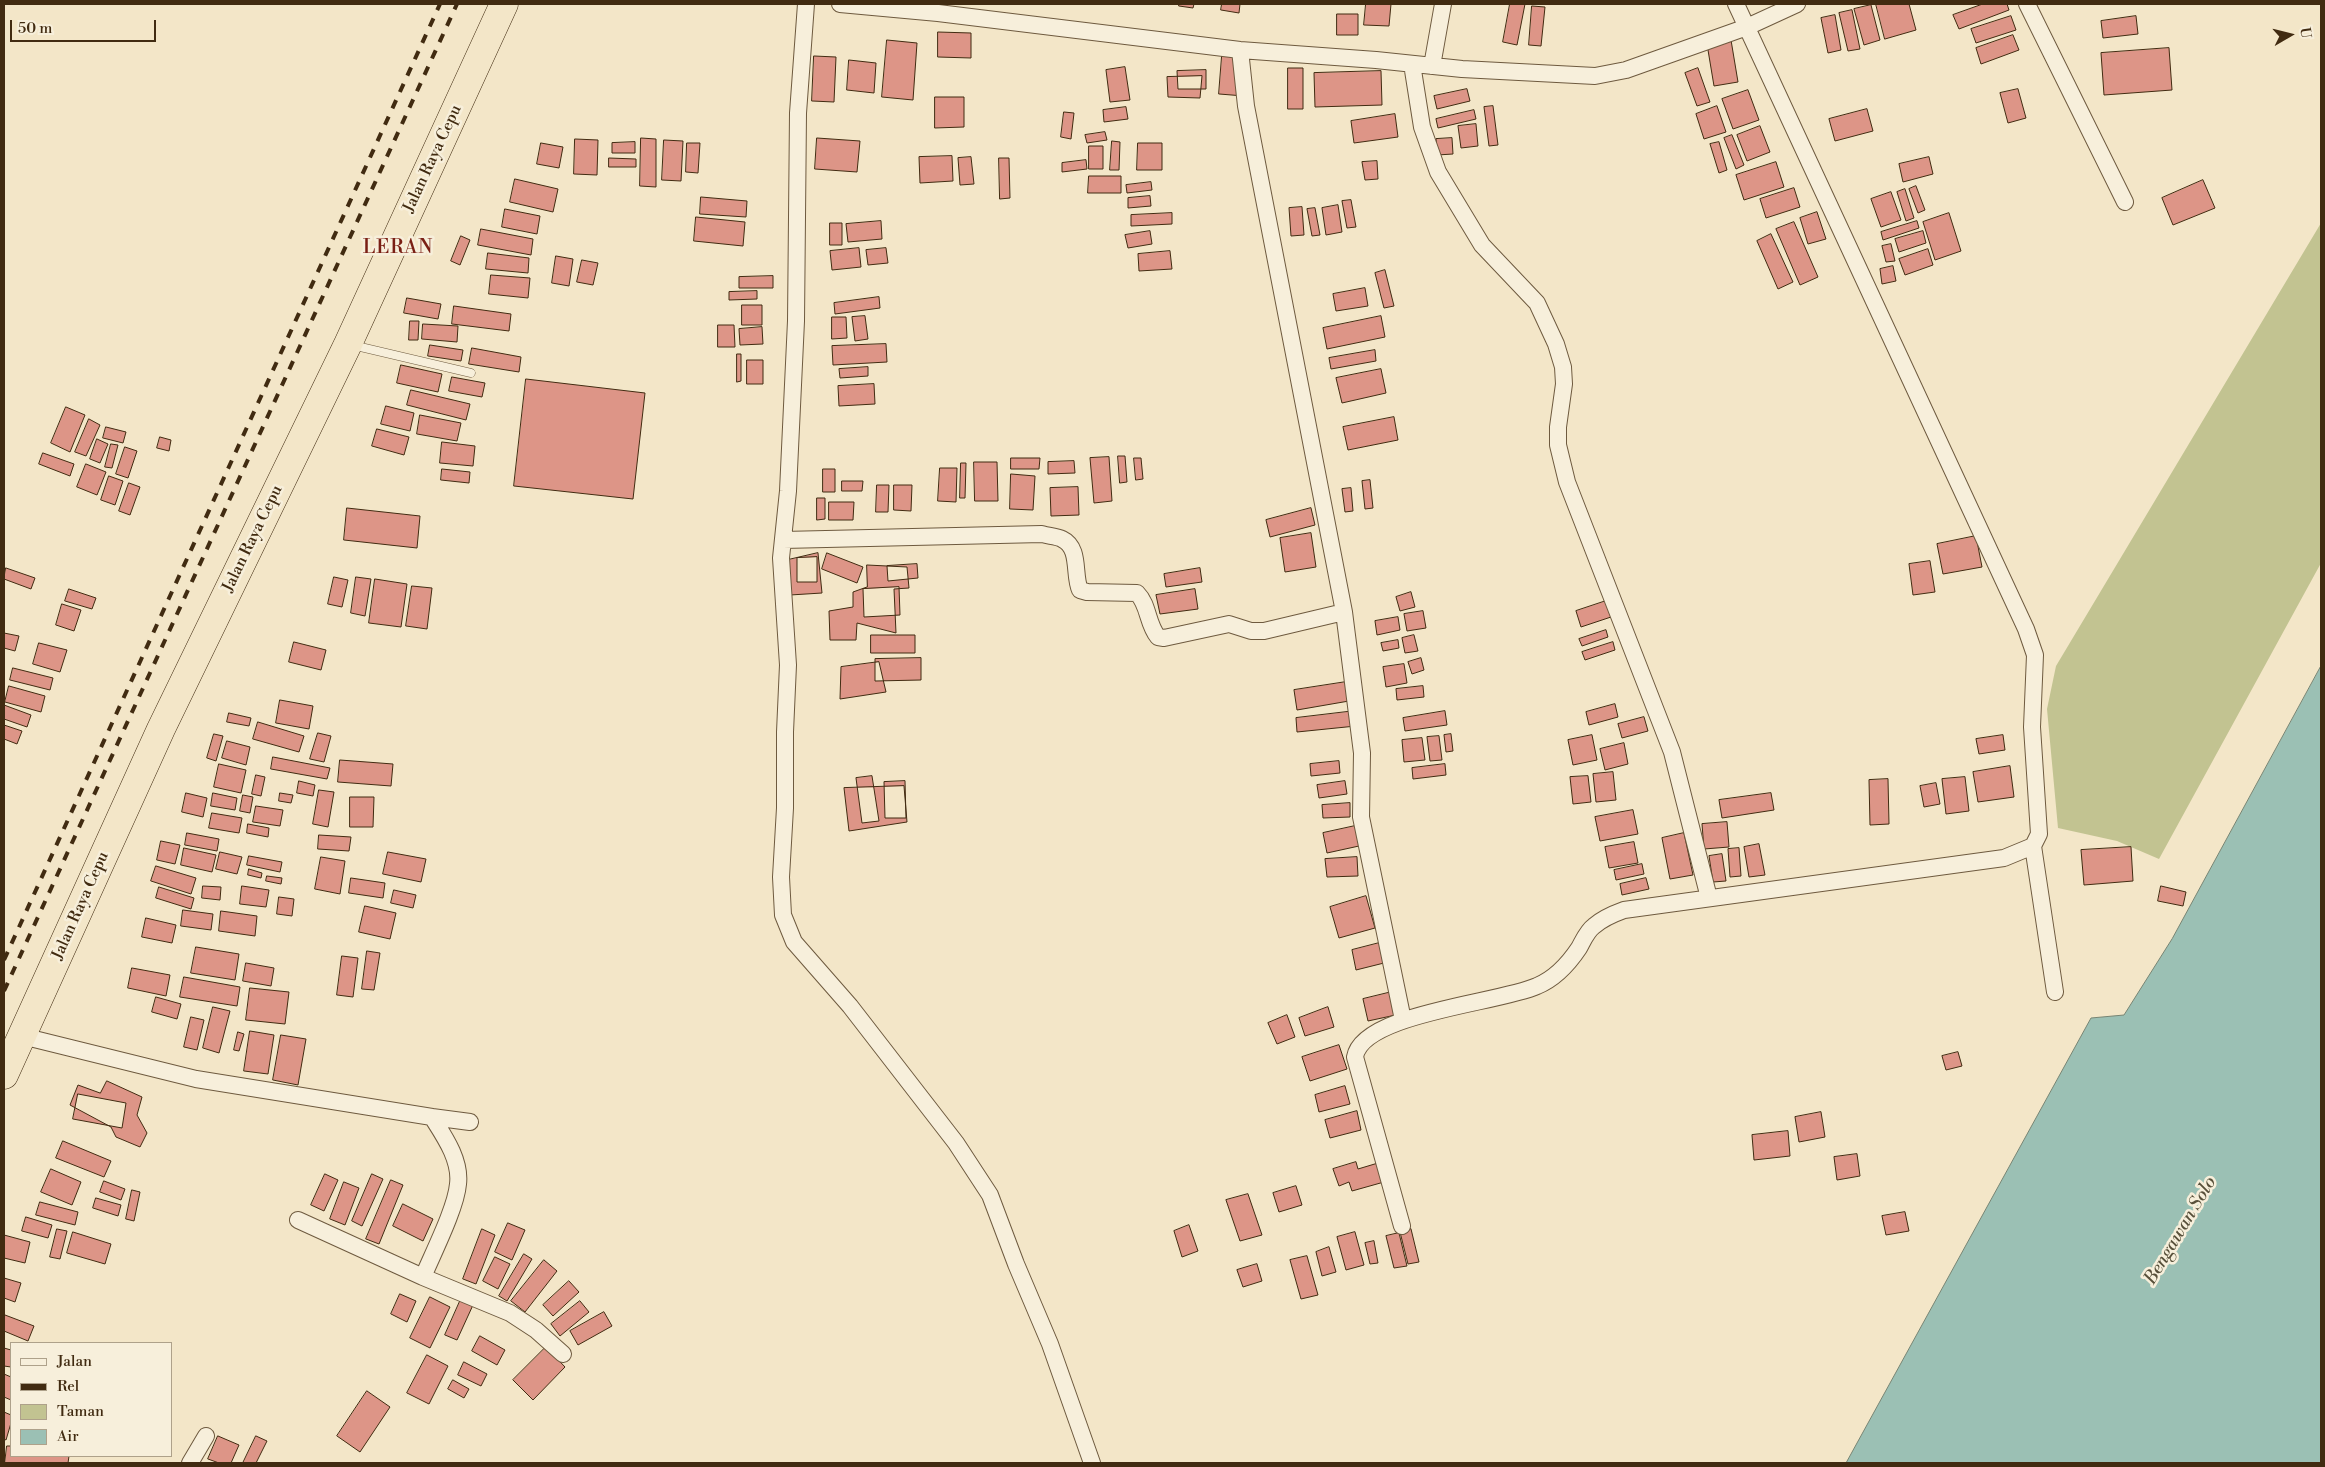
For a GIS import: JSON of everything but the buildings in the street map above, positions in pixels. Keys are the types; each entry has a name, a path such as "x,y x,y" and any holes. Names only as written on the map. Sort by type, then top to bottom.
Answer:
{"highway":[{"name":"Jalan Raya Cepu","path":"4,1075 161,729 348,344 504,4"}],"street":[{"path":"806,4 798,113 796,321 788,490 781,558 788,665 785,732 785,808 781,877 783,916 794,942 850,1006 956,1143 990,1195 1016,1264 1050,1344 1092,1463"},
{"path":"840,4 938,8 1240,50 1432,66 1595,76 1626,70 1747,27 1797,4"},
{"path":"1432,66 1443,4"},
{"path":"1736,4 1971,515 2017,607 2035,655 2032,727 2039,834 2033,846 2055,992"},
{"path":"2027,4 2125,202"},
{"path":"1240,50 1246,106 1344,612 1362,753 1361,817 1402,1020"},
{"path":"1412,64 1422,127 1438,172 1482,245 1537,303 1556,344 1563,367 1564,384 1558,427 1558,445 1567,482 1672,752 1710,898"},
{"path":"783,540 1042,534 1063,539 1073,549 1077,584 1080,590 1087,592 1131,591 1137,593 1142,598 1155,634 1164,638 1229,624 1251,631 1264,631 1344,612"},
{"path":"1402,1226 1355,1057 1356,1047 1363,1040 1402,1020 1537,986 1558,972 1577,950 1592,927 1608,916 1624,910 2004,858 2033,846"},
{"path":"22,1036 196,1079 470,1122"},
{"path":"423,1277 453,1203 459,1183 456,1162 450,1146 432,1117"},
{"path":"298,1220 423,1277 510,1313 536,1330 563,1354"},
{"path":"190,1463 206,1436"}],"lane":[{"path":"348,344 471,373"}],"green space":[{"path":"2321,223 2321,563 2159,859 2117,841 2058,828 2047,709 2056,666"}],"water":[{"name":"Bengawan Solo","path":"2321,666 2321,1463 1846,1463 2091,1018 2124,1015 2172,939"}],"railway":[{"path":"4,960 440,4"},
{"path":"4,991 457,4"}],"district":[{"name":"LERAN","path":"398,248"}]}
